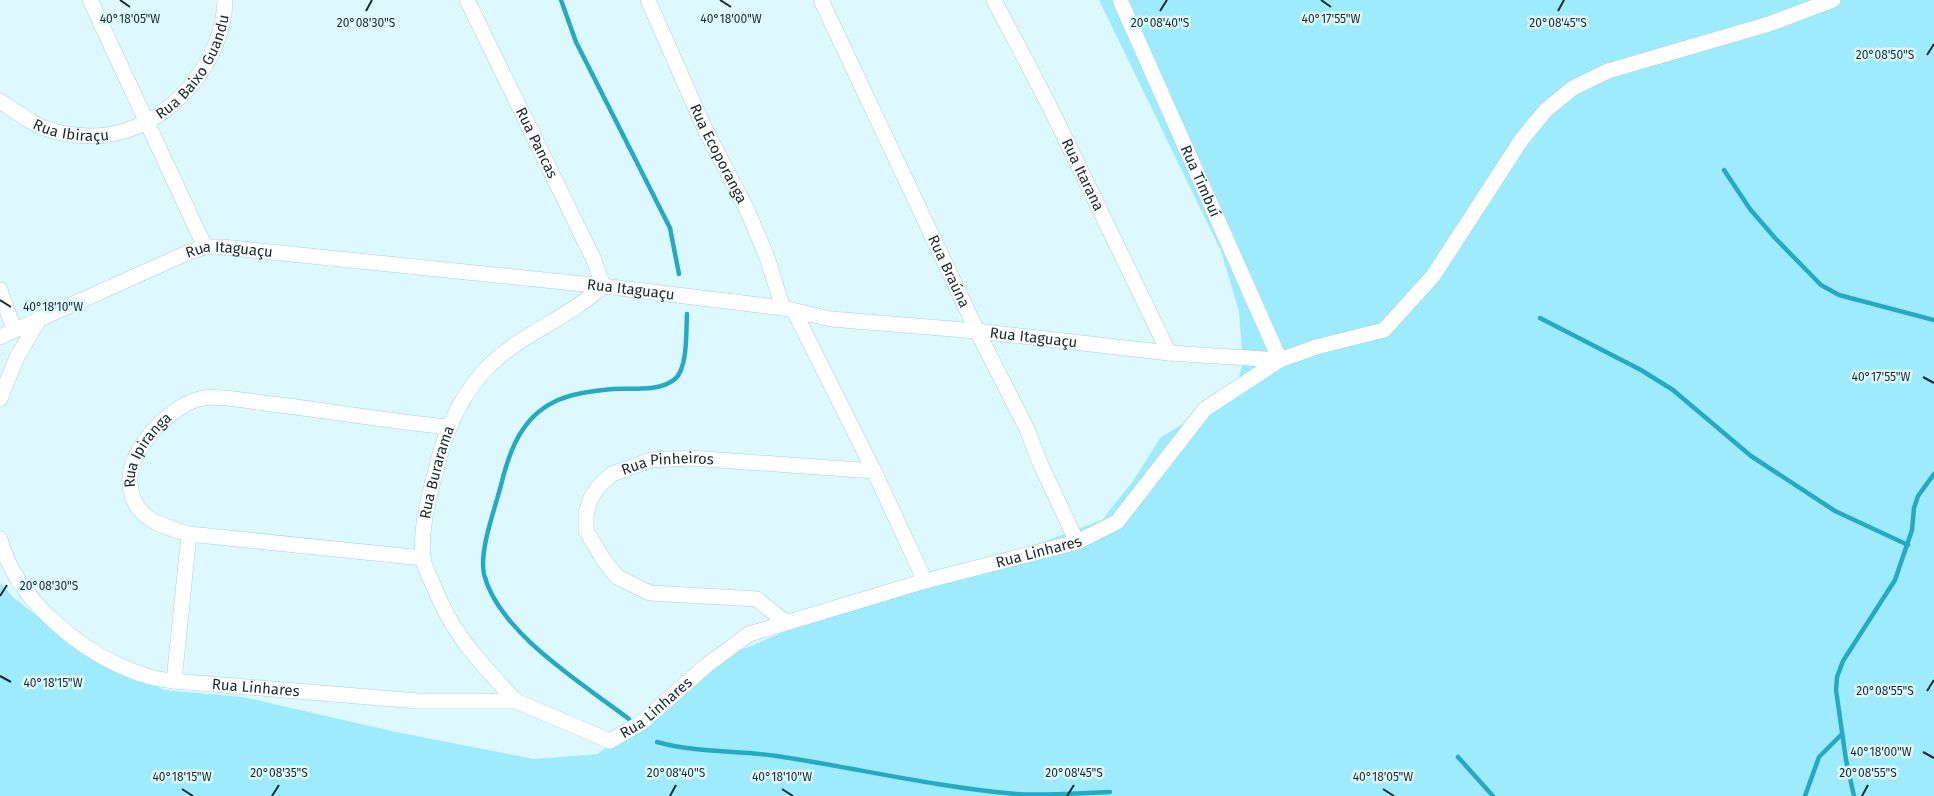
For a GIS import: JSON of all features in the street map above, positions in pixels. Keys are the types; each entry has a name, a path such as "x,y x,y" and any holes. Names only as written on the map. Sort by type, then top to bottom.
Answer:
{"street":[{"path":"90,0 206,246"},
{"name":"Rua Baixo Guandu","path":"147,123 177,101 201,72 217,44 225,0"},
{"name":"Rua Pancas","path":"466,0 594,260 603,286"},
{"name":"Rua Ecoporanga","path":"648,0 704,127 747,210 789,310 874,471 925,581"},
{"name":"Rua Braúna","path":"821,0 977,331 1027,429 1040,463 1077,542"},
{"name":"Rua Itarana","path":"994,0 1049,105 1169,353"},
{"name":"Rua Timbuí","path":"1120,0 1280,360"},
{"path":"1280,360 1316,347 1384,330 1433,276 1522,139 1546,110 1573,88 1608,71 1769,24 1833,0"},
{"name":"Rua Ibiraçu","path":"0,101 31,123 56,132 92,137 118,133 147,123"},
{"name":"Rua Itaguaçu","path":"0,337 206,246 603,286 789,310 832,319 977,331 1169,353 1280,360"},
{"name":"Rua Burarama","path":"516,700 474,656 456,632 440,602 423,558 422,541 428,505 448,427 476,380 491,364 521,341 588,299 603,286"},
{"path":"0,290 14,330"},
{"path":"0,399 17,357 40,318"},
{"name":"Rua Linhares","path":"0,539 4,553 18,581 47,615 82,643 111,661 144,676 174,682 418,701 516,700 610,741 641,723 707,665 749,634 925,581 1077,542 1117,522 1205,409 1280,360"},
{"name":"Rua Ipiranga","path":"423,558 188,534 147,519 134,503 129,484 132,466 138,449 147,437 182,407 203,398 245,401 448,427"},
{"name":"Rua Pinheiros","path":"785,622 757,599 650,593 617,577 605,562 586,531 586,514 590,500 598,487 612,474 651,460 692,458 874,471"},
{"path":"174,682 188,534"}],"shaded area":[{"path":"1099,0 1934,0 1934,796 0,796 0,583 14,598 85,653 164,690 243,697 396,732 534,759 598,754 639,720 697,665 751,646 876,593 1014,553 1102,520 1133,481 1161,437 1209,409 1236,387 1243,364 1239,311 1221,251"}],"waterway":[{"path":"561,0 576,42 670,228 679,274"},
{"path":"1724,170 1750,209 1775,238 1821,285 1839,295 1934,320"},
{"path":"629,719 544,655 506,616 492,595 484,574 484,553 488,530 508,460 518,437 533,417 554,402 568,396 613,389 654,388 675,379 679,374 684,358 687,314"},
{"path":"1540,318 1641,370 1673,390 1751,456 1835,511 1908,545"},
{"path":"1854,796 1846,760 1836,690 1837,677 1843,661 1895,580 1912,530 1914,508 1918,496 1934,474"},
{"path":"1805,796 1819,757 1842,734"},
{"path":"657,742 701,750 777,756 986,791 1039,795 1110,792"},
{"path":"1458,757 1493,796"}]}
